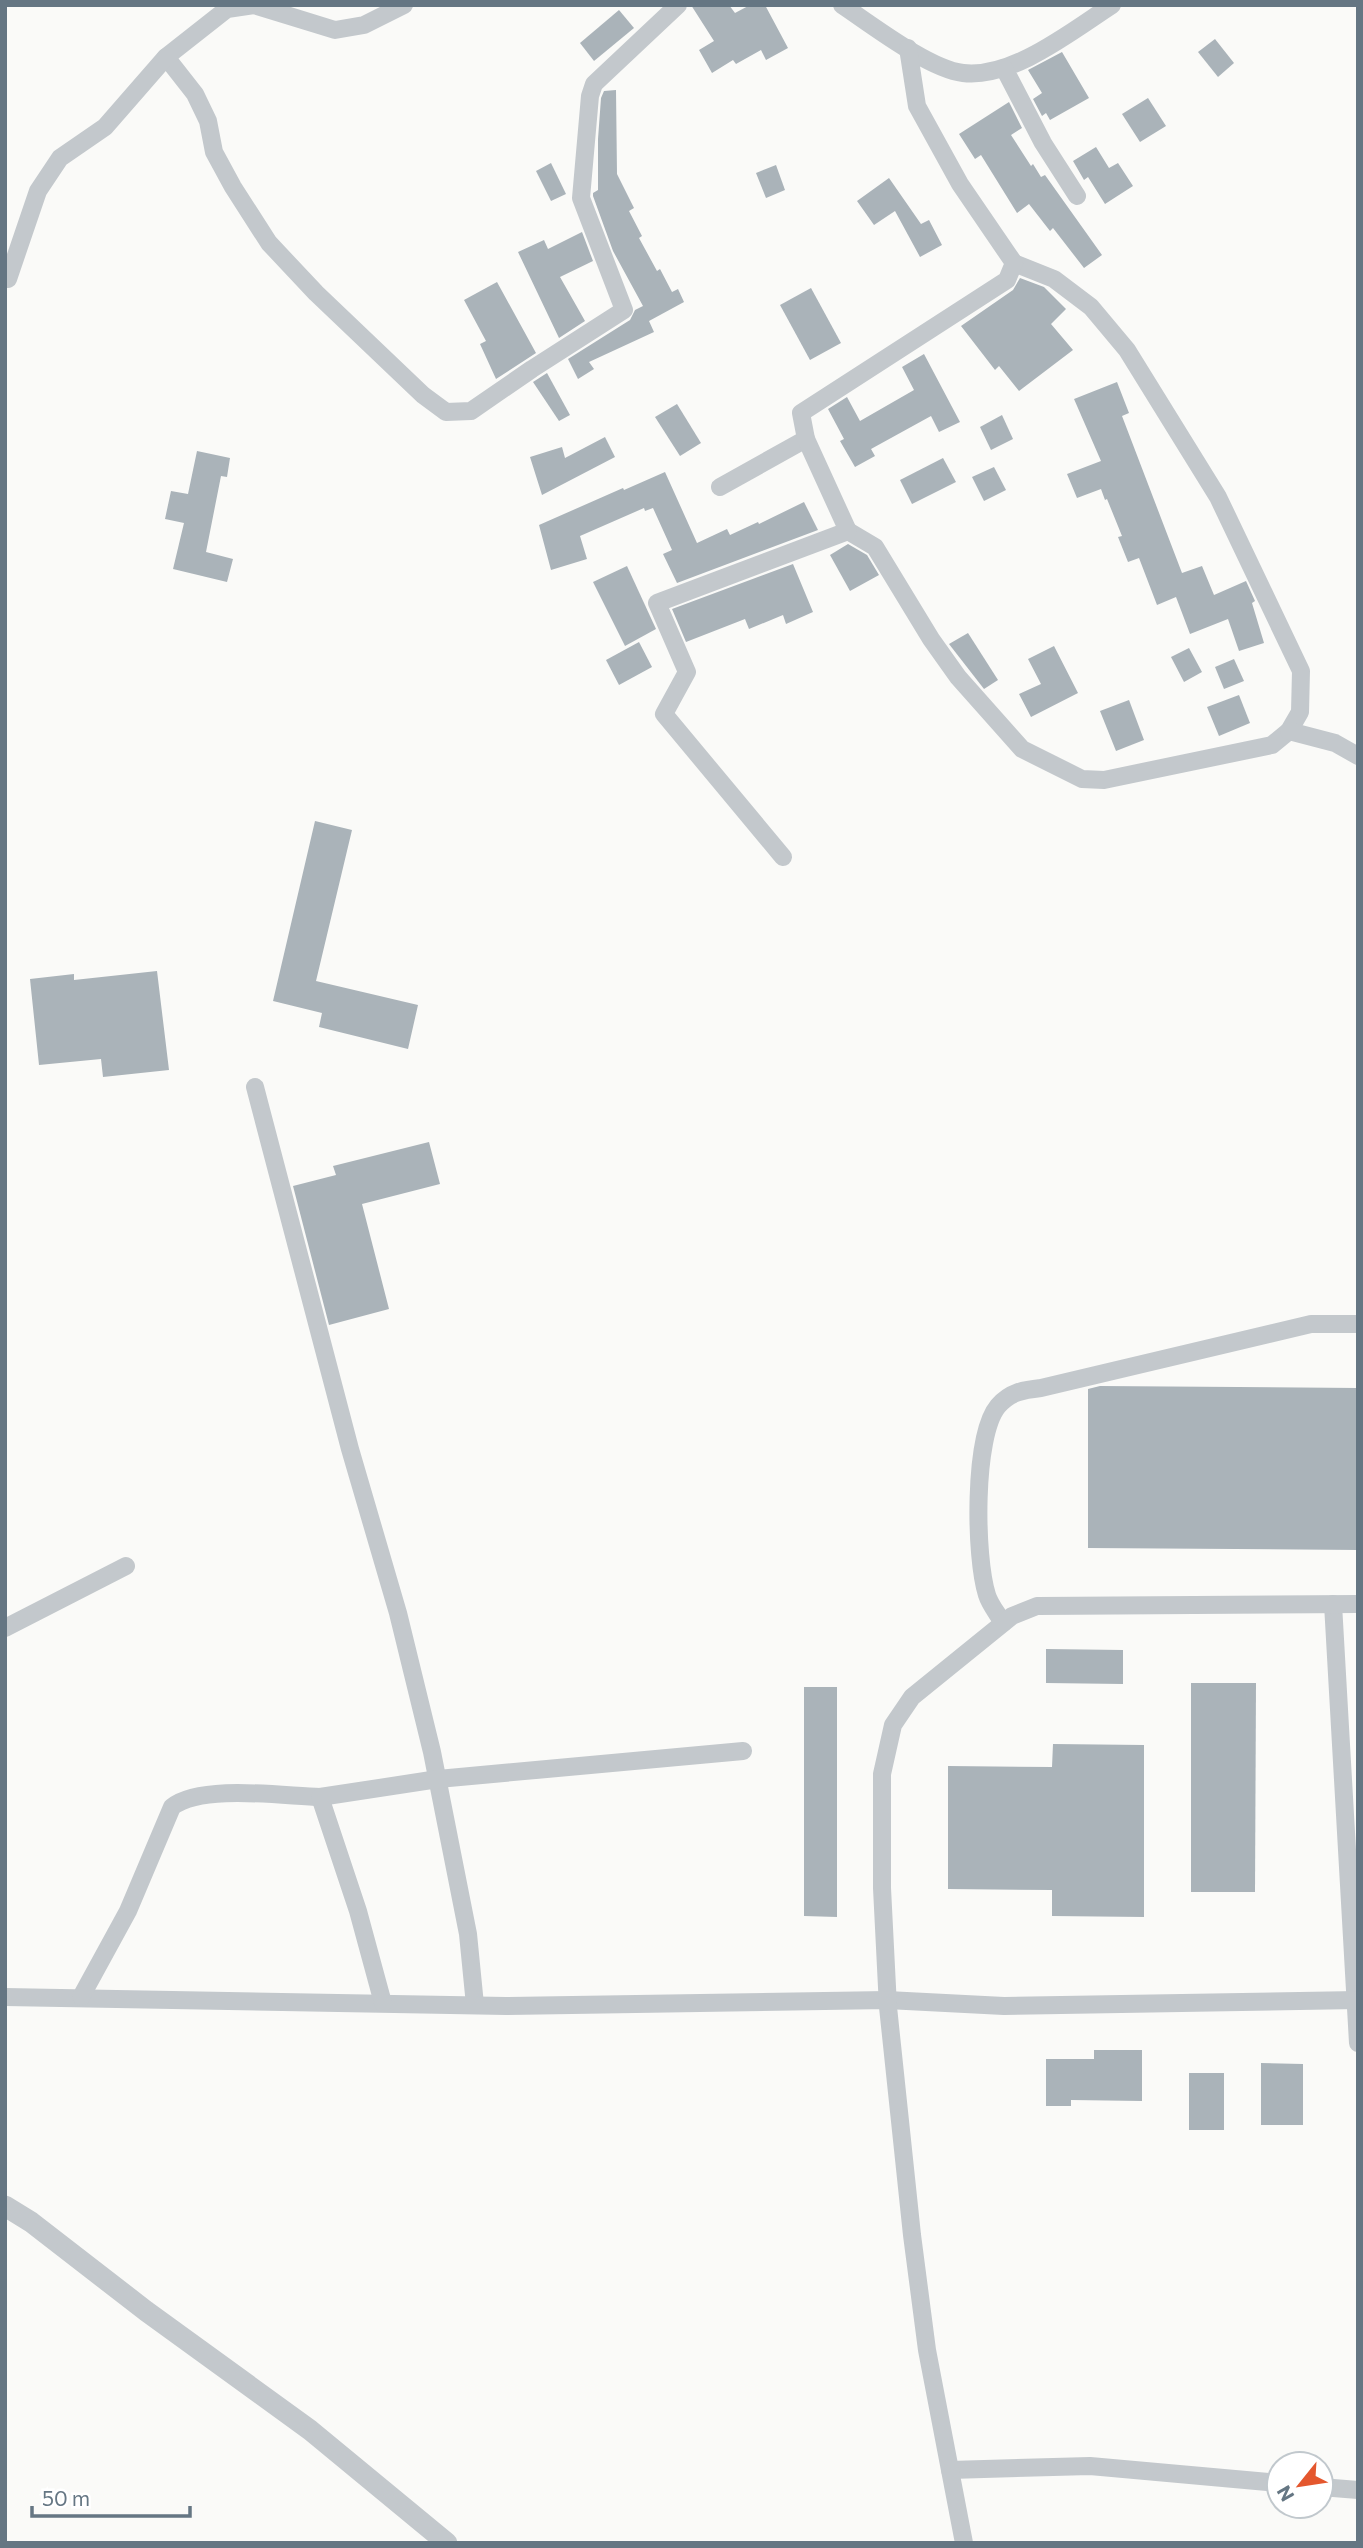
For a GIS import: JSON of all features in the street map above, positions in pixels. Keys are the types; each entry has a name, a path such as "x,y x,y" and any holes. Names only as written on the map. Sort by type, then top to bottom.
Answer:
{"street":[{"path":"8,279 38,191 60,158 104,127 166,57 227,9 254,5 335,30 364,25 404,5"},
{"path":"166,57 195,94 208,121 214,152 233,187 270,243 316,293 423,395 446,412 471,411 624,310 581,198 590,96 594,85 678,5"},
{"path":"842,5 908,48 961,73 989,73 1004,68 1054,43 1112,5"},
{"path":"908,48 917,106 960,184 1014,263 1054,279 1091,307 1127,350 1218,497 1301,671 1300,712 1289,731 1272,745 1104,780 1082,779 1023,749 958,677 930,639 875,547 848,531 806,439 801,413 1007,281 1014,263"},
{"path":"1004,68 1043,143 1077,197"},
{"path":"720,487 806,439"},
{"path":"783,857 664,714 687,672 657,603 848,531"},
{"path":"1289,731 1335,743 1358,756"},
{"path":"255,1087 350,1449 398,1613 438,1779 468,1934 475,2005"},
{"path":"1003,1623 987,1597 978,1546 981,1453 997,1407 1017,1390 1041,1388 1311,1324 1358,1324"},
{"path":"5,1628 126,1566"},
{"path":"1333,1604 1358,2043"},
{"path":"964,2543 926,2337 912,2235 887,2000 882,1888 882,1774 893,1725 912,1697 1012,1616 1037,1606 1358,1604"},
{"path":"81,1997 128,1910 172,1807 183,1799 206,1794 320,1797 438,1779 743,1751"},
{"path":"320,1797 358,1912 383,2003"},
{"path":"5,1997 475,2005 887,2000 1004,2006 1357,2000"},
{"path":"5,2206 32,2222 146,2311 310,2430 447,2543"},
{"path":"950,2470 1090,2466 1265,2482"},
{"path":"1335,2488 1358,2490"}],"building":[{"path":"691,5 729,5 735,13 750,5 765,5 788,48 766,60 761,50 736,64 733,60 712,73 699,50 714,41"},
{"path":"619,10 634,28 594,61 580,43"},
{"path":"1215,39 1234,63 1218,77 1198,52"},
{"path":"1062,52 1089,98 1050,120 1046,113 1042,116 1033,99 1042,93 1028,70"},
{"path":"616,90 617,174 634,208 629,211 642,236 639,238 657,271 660,269 672,292 678,289 684,302 649,321 654,332 589,362 594,369 578,379 568,359 630,320 635,310 643,306 613,251 593,196 598,190 601,98 604,91"},
{"path":"1148,98 1166,126 1140,142 1122,114"},
{"path":"1009,102 1022,128 1011,135 1031,166 1033,164 1041,177 1045,175 1102,255 1084,268 1053,228 1050,231 1029,204 1017,213 981,155 975,159 959,134"},
{"path":"1096,147 1109,168 1118,163 1133,186 1105,204 1088,177 1084,180 1073,161"},
{"path":"551,163 566,194 551,201 536,171"},
{"path":"776,165 785,190 766,198 756,173"},
{"path":"889,178 921,224 929,220 942,245 920,257 895,211 874,225 857,201"},
{"path":"582,232 593,261 560,277 585,321 559,338 518,252 544,240 548,249"},
{"path":"1020,278 1044,287 1066,309 1051,324 1073,350 1019,391 999,366 995,370 961,326 1013,290"},
{"path":"497,282 536,353 496,379 480,344 486,341 464,300"},
{"path":"811,288 841,343 810,360 780,305"},
{"path":"924,354 960,422 939,432 931,416 871,449 875,456 855,467 840,441 844,439 828,409 847,397 860,421 914,390 902,367"},
{"path":"547,373 570,415 559,421 533,382"},
{"path":"1117,382 1129,413 1122,416 1182,573 1202,566 1214,595 1246,581 1255,601 1252,603 1264,643 1239,651 1228,619 1190,634 1176,597 1157,605 1139,558 1128,562 1118,537 1122,536 1101,489 1077,498 1067,474 1101,461 1074,399"},
{"path":"677,404 701,443 680,456 655,417"},
{"path":"1002,415 1013,439 991,450 980,427"},
{"path":"605,437 615,457 542,495 530,457 562,447 565,458"},
{"path":"197,451 230,458 227,477 221,476 206,552 233,559 227,582 173,569 184,523 165,519 171,491 188,494"},
{"path":"943,458 956,482 912,504 900,480"},
{"path":"994,467 1006,490 984,501 972,477"},
{"path":"665,472 697,543 727,529 730,535 758,522 759,524 804,502 818,530 677,583 663,554 672,550 653,508 645,511 644,508 580,536 587,559 551,570 539,525"},
{"path":"848,544 867,555 879,575 850,591 830,555"},
{"path":"793,564 813,612 786,624 783,615 749,629 745,619 686,642 672,609"},
{"path":"627,566 656,629 625,646 593,582"},
{"path":"968,633 998,680 984,689 949,644"},
{"path":"639,642 652,667 619,685 606,660"},
{"path":"1054,646 1078,693 1031,717 1019,694 1041,684 1028,659"},
{"path":"1189,648 1202,672 1184,682 1171,657"},
{"path":"1234,659 1244,681 1224,689 1215,667"},
{"path":"1239,695 1250,723 1219,736 1207,707"},
{"path":"1129,700 1144,740 1116,751 1100,711"},
{"path":"315,821 352,830 316,981 418,1005 408,1049 319,1027 322,1013 273,1001"},
{"path":"157,971 169,1070 103,1077 101,1059 39,1065 30,979 74,974 74,980"},
{"path":"429,1142 440,1184 362,1204 389,1309 329,1325 293,1186 336,1175 333,1166"},
{"path":"1100,1386 1358,1388 1358,1550 1088,1548 1088,1389"},
{"path":"1046,1649 1123,1650 1123,1684 1046,1683"},
{"path":"1191,1683 1256,1683 1255,1892 1191,1892"},
{"path":"804,1687 837,1687 837,1917 804,1916"},
{"path":"1053,1744 1144,1745 1144,1917 1052,1916 1052,1890 948,1889 948,1766 1052,1767"},
{"path":"1094,2050 1142,2050 1142,2101 1071,2100 1071,2106 1046,2106 1046,2059 1094,2059"},
{"path":"1261,2063 1303,2064 1303,2125 1261,2125"},
{"path":"1189,2073 1224,2073 1224,2130 1189,2130"}]}
